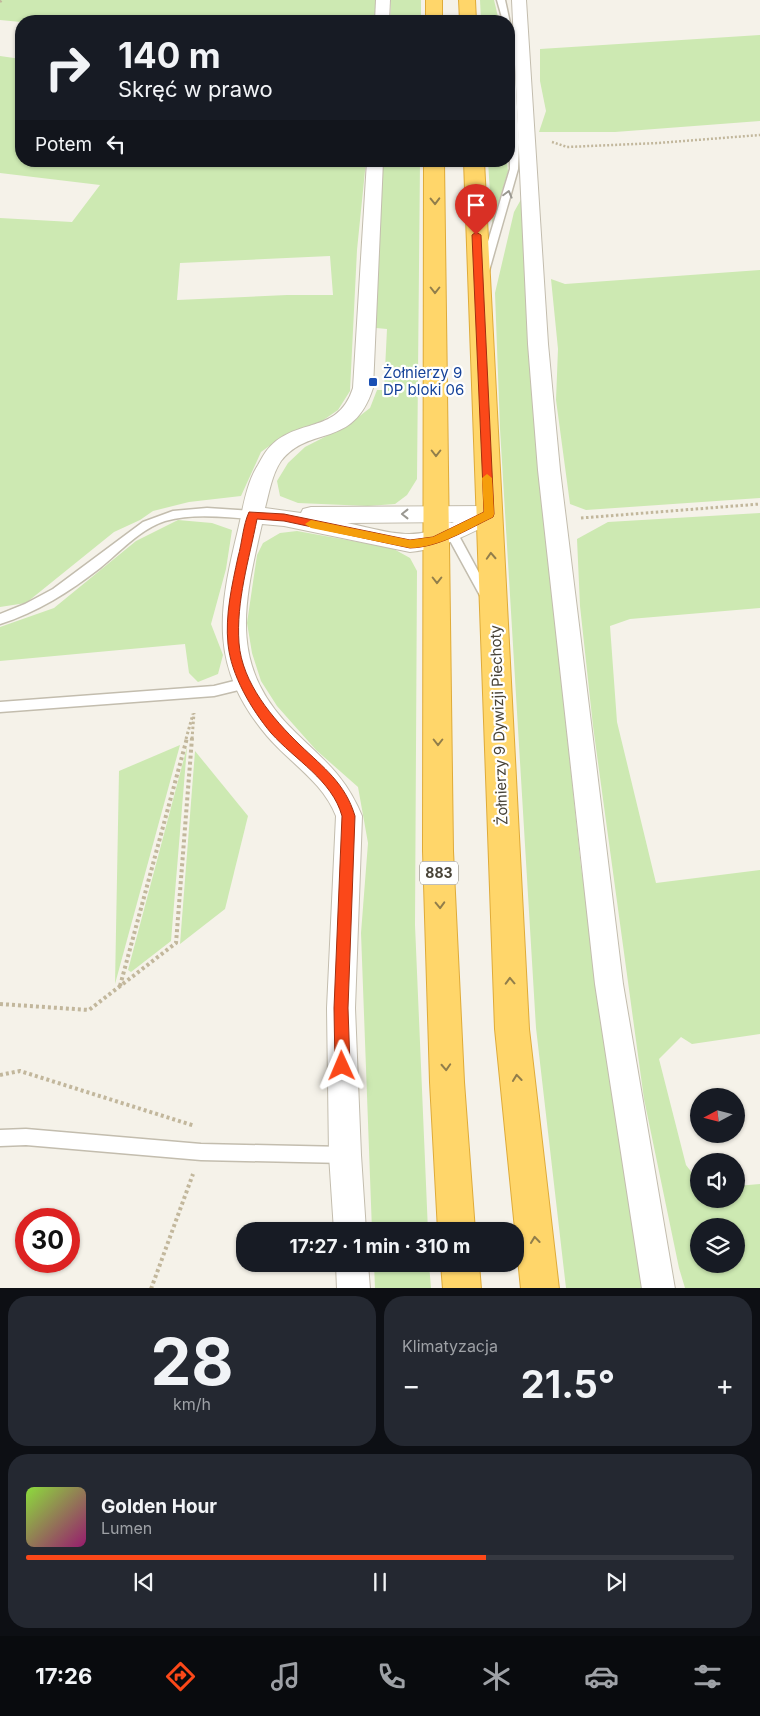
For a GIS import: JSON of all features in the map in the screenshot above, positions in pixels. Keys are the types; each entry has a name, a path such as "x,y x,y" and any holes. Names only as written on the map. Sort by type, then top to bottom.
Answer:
{"highway":[{"path":"434,0 434,15"},
{"path":"467,0 468,15"},
{"name":"883","path":"434,167 442,529 438,852 447,1073 456,1222"},
{"name":"Żołnierzy 9 Dywizji Piechoty","path":"474,167 478,290 512,1029 540,1288"},
{"path":"461,1272 462,1288"}],"street":[{"path":"383,15 384,0"},
{"path":"519,0 538,344 555,520 609,984 659,1288"},
{"path":"349,1222 344,1155 341,1008 349,816 344,800 333,785 275,729 257,704 238,663 234,644 233,622 240,567 258,492 267,468 276,452 289,442 342,419 359,402 363,388 375,167"},
{"path":"284,518 317,514 442,529"},
{"path":"253,515 284,518 410,544 425,544 442,529 489,514"},
{"path":"353,1272 354,1288"}],"lane":[{"path":"502,0 506,15"},
{"path":"478,290 514,167"},
{"path":"0,619 17,614 48,599 76,580 138,530 160,519 183,513 204,511 253,515"},
{"path":"442,529 468,565 494,609"},
{"path":"0,707 214,691 246,683"},
{"path":"0,1138 26,1137 200,1152 344,1155"}],"path":[{"path":"526,132 567,147 658,144 760,135"},
{"path":"555,520 760,504"},
{"path":"0,1004 89,1010 176,943 195,707 120,986"},
{"path":"0,1075 20,1070 208,1130 151,1288"}],"green space":[{"path":"0,0 376,0 375,15 15,15 15,21 0,20"},
{"path":"391,0 421,0 421,15 390,15"},
{"path":"480,0 494,0 498,15 481,15"},
{"path":"760,35 760,121 615,132 539,132 546,111 540,81 540,49"},
{"path":"0,56 15,58 15,167 365,167 357,250 350,391 338,410 322,421 286,434 261,452 241,496 189,502 153,511 140,520 114,532 26,603 0,607 0,218 72,222 100,185 0,173","holes":["330,256 333,295 177,300 180,263"]},
{"path":"383,167 420,167 417,479 407,495 395,504 368,506 298,503 280,496 277,481 288,463 305,447 348,425 370,408 377,390 384,390 387,329 376,328"},
{"path":"488,167 508,167 508,171 492,224"},
{"path":"524,194 529,330 552,593 581,867 617,1112 646,1288 566,1288 536,1028 500,429 495,293 514,212"},
{"path":"760,270 760,498 586,510 570,504 556,400 558,349 551,279 565,284"},
{"path":"760,513 760,608 630,619 610,626 617,722 656,883 760,870 760,1034 692,1044 681,1037 659,1059 686,1165 690,1170 690,1208 745,1208 745,1185 760,1184 760,1288 685,1288 679,1268 644,1099 593,726 580,606 577,539 608,522"},
{"path":"178,520 212,523 232,530 226,569 211,624 223,655 218,674 198,682 189,673 185,644 0,661 0,627 54,608 136,541"},
{"path":"297,531 392,548 410,558 417,571 415,925 428,1222 372,1222 361,933 368,843 358,787 316,750 277,706 261,681 252,653 247,623 257,555 263,543 280,533"},
{"path":"180,745 115,984 119,771"},
{"path":"187,747 171,941 131,972 128,970"},
{"path":"195,751 248,816 225,909 180,944"},
{"path":"374,1272 430,1272 431,1288 375,1288"}],"slow traffic":[{"path":"311,524 410,544 425,544 489,514 487,478"}],"place":[{"name":"Żołnierzy 9 DP bloki 06","path":"373,382"}],"route":[{"path":"342,1066 341,1008 349,816 344,800 333,785 275,729 257,704 246,683 238,663 234,644 233,622 240,567 253,515 284,518 410,544 425,544 489,514 476,235"}]}
